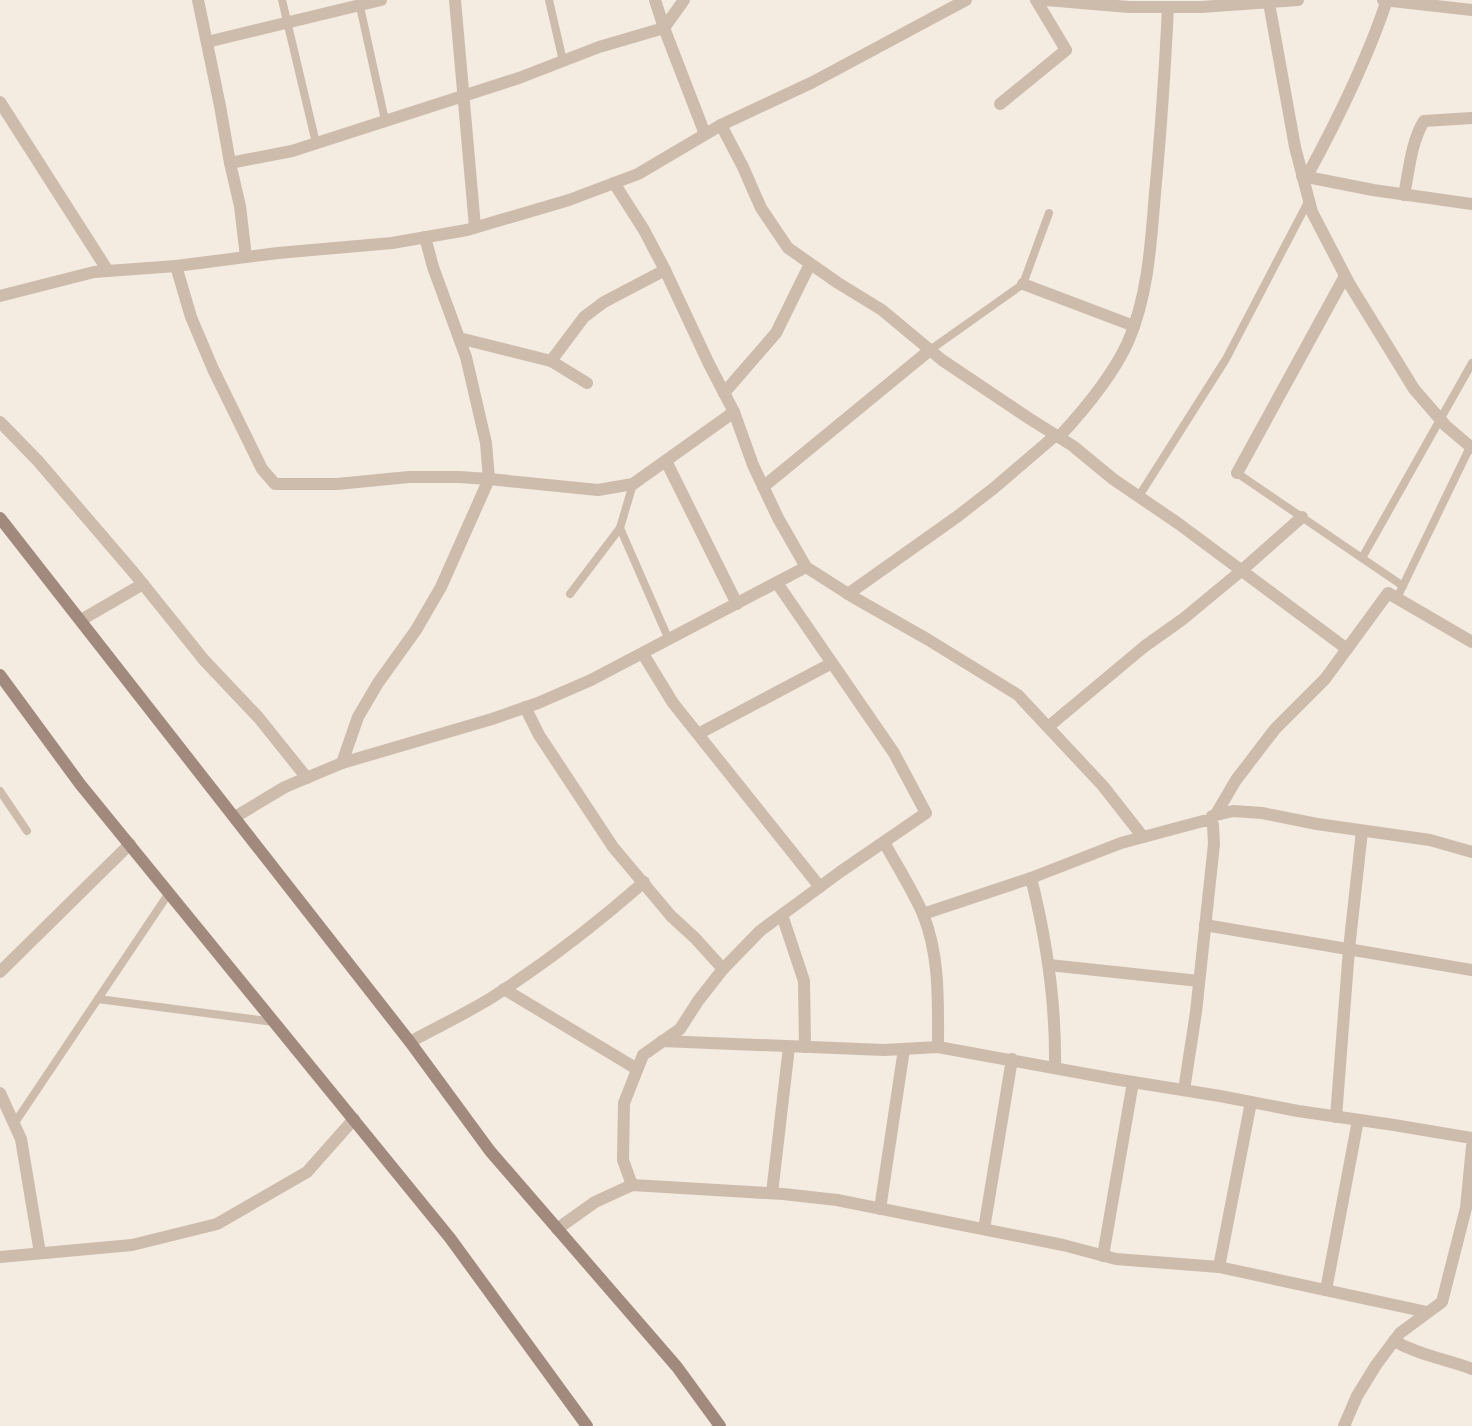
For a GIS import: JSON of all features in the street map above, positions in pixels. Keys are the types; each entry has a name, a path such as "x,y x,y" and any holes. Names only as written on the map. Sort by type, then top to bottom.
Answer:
{"main road":[{"path":"0,518 410,1042 490,1151 677,1367 720,1426"},
{"path":"0,675 80,784 450,1238 587,1426"}],"street":[{"path":"198,0 240,206 246,257"},
{"path":"206,42 288,23 359,3 381,0"},
{"path":"455,0 475,228"},
{"path":"655,0 705,134"},
{"path":"230,163 316,143 519,78 600,47 664,28 684,0"},
{"path":"0,296 94,272 176,266 246,257 363,246 425,237 475,228 569,200 638,174 721,125 813,82 966,0"},
{"path":"1000,104 1066,50 1036,0"},
{"path":"1046,0 1129,7 1201,7 1298,0"},
{"path":"1305,176 1326,140 1376,32 1388,0 1472,10"},
{"path":"1269,3 1295,147 1305,176 1312,212 1345,276 1414,389 1440,419 1471,448"},
{"path":"848,594 958,516 1076,419 1104,383 1127,344 1141,301 1149,257 1165,72 1168,7"},
{"path":"0,102 108,271"},
{"path":"1404,195 1419,129 1424,121 1472,118"},
{"path":"721,125 762,208 788,248 838,284 882,310 942,360 1073,446 1113,478 1347,649"},
{"path":"1305,176 1404,195 1472,204"},
{"path":"614,183 644,230 665,270 708,364 734,412 763,487 806,567 1018,695 1104,786 1143,837"},
{"path":"342,763 358,717 378,683 416,630 442,587 489,478 486,443 466,357 433,267 425,237"},
{"path":"724,394 776,333 810,264"},
{"path":"176,266 192,317 213,369 262,468 275,484 337,484 409,477 489,478 598,490 633,484 734,412"},
{"path":"551,361 584,317 604,302 665,270"},
{"path":"1236,473 1345,276"},
{"path":"1023,284 1134,326"},
{"path":"459,338 551,361 587,383"},
{"path":"763,487 930,350"},
{"path":"0,422 38,461 143,584 204,660 258,717 307,778"},
{"path":"666,461 738,604"},
{"path":"1048,727 1145,646 1183,619 1302,517"},
{"path":"235,817 285,787 342,763 524,707 591,680 806,567"},
{"path":"632,1185 623,1160 624,1103 642,1055 680,1029 698,1000 723,969 760,931 926,813 894,753 777,583"},
{"path":"81,620 143,584"},
{"path":"1216,814 1236,780 1275,729 1325,679 1388,593 1472,642"},
{"path":"643,654 673,703 820,887"},
{"path":"698,734 832,663"},
{"path":"524,707 539,736 613,847 671,916 695,938 723,969"},
{"path":"923,914 1031,878 1121,843 1203,821 1216,814 1233,811 1262,813 1317,824 1430,840 1472,852"},
{"path":"1184,1090 1196,1012 1214,833 1210,821 1203,821"},
{"path":"1336,1117 1348,949 1362,831"},
{"path":"884,842 923,914 930,937 937,972 938,1047"},
{"path":"0,972 130,844"},
{"path":"1031,878 1049,965 1055,1042 1055,1068"},
{"path":"410,1042 504,990 590,929 644,882"},
{"path":"782,915 804,981 805,1047"},
{"path":"1205,925 1472,970"},
{"path":"1049,965 1199,981"},
{"path":"504,990 637,1069"},
{"path":"662,1041 884,1050 938,1047 1336,1117 1472,1138"},
{"path":"772,1193 789,1046"},
{"path":"880,1209 904,1049"},
{"path":"984,1229 1012,1060"},
{"path":"1104,1256 1133,1082"},
{"path":"0,1092 21,1139 40,1253"},
{"path":"1219,1267 1251,1102"},
{"path":"0,1256 132,1245 217,1224 307,1172 354,1119"},
{"path":"1326,1290 1358,1120"},
{"path":"1344,1426 1357,1396 1376,1365 1400,1332 1442,1302 1466,1208 1472,1146"},
{"path":"558,1229 595,1202 632,1185 772,1193 837,1200 1063,1244 1124,1260 1219,1267 1428,1312"},
{"path":"1394,1341 1413,1351 1472,1369"}],"lane":[{"path":"282,0 316,143"},
{"path":"550,0 563,61"},
{"path":"359,3 385,120"},
{"path":"1139,496 1226,358 1309,200"},
{"path":"930,350 1023,284 1049,213"},
{"path":"1362,558 1472,364"},
{"path":"1397,598 1471,448"},
{"path":"1236,473 1403,586"},
{"path":"570,594 620,528 633,484"},
{"path":"620,528 669,640"},
{"path":"0,791 27,831"},
{"path":"14,1124 169,893"},
{"path":"98,999 275,1022"}]}
